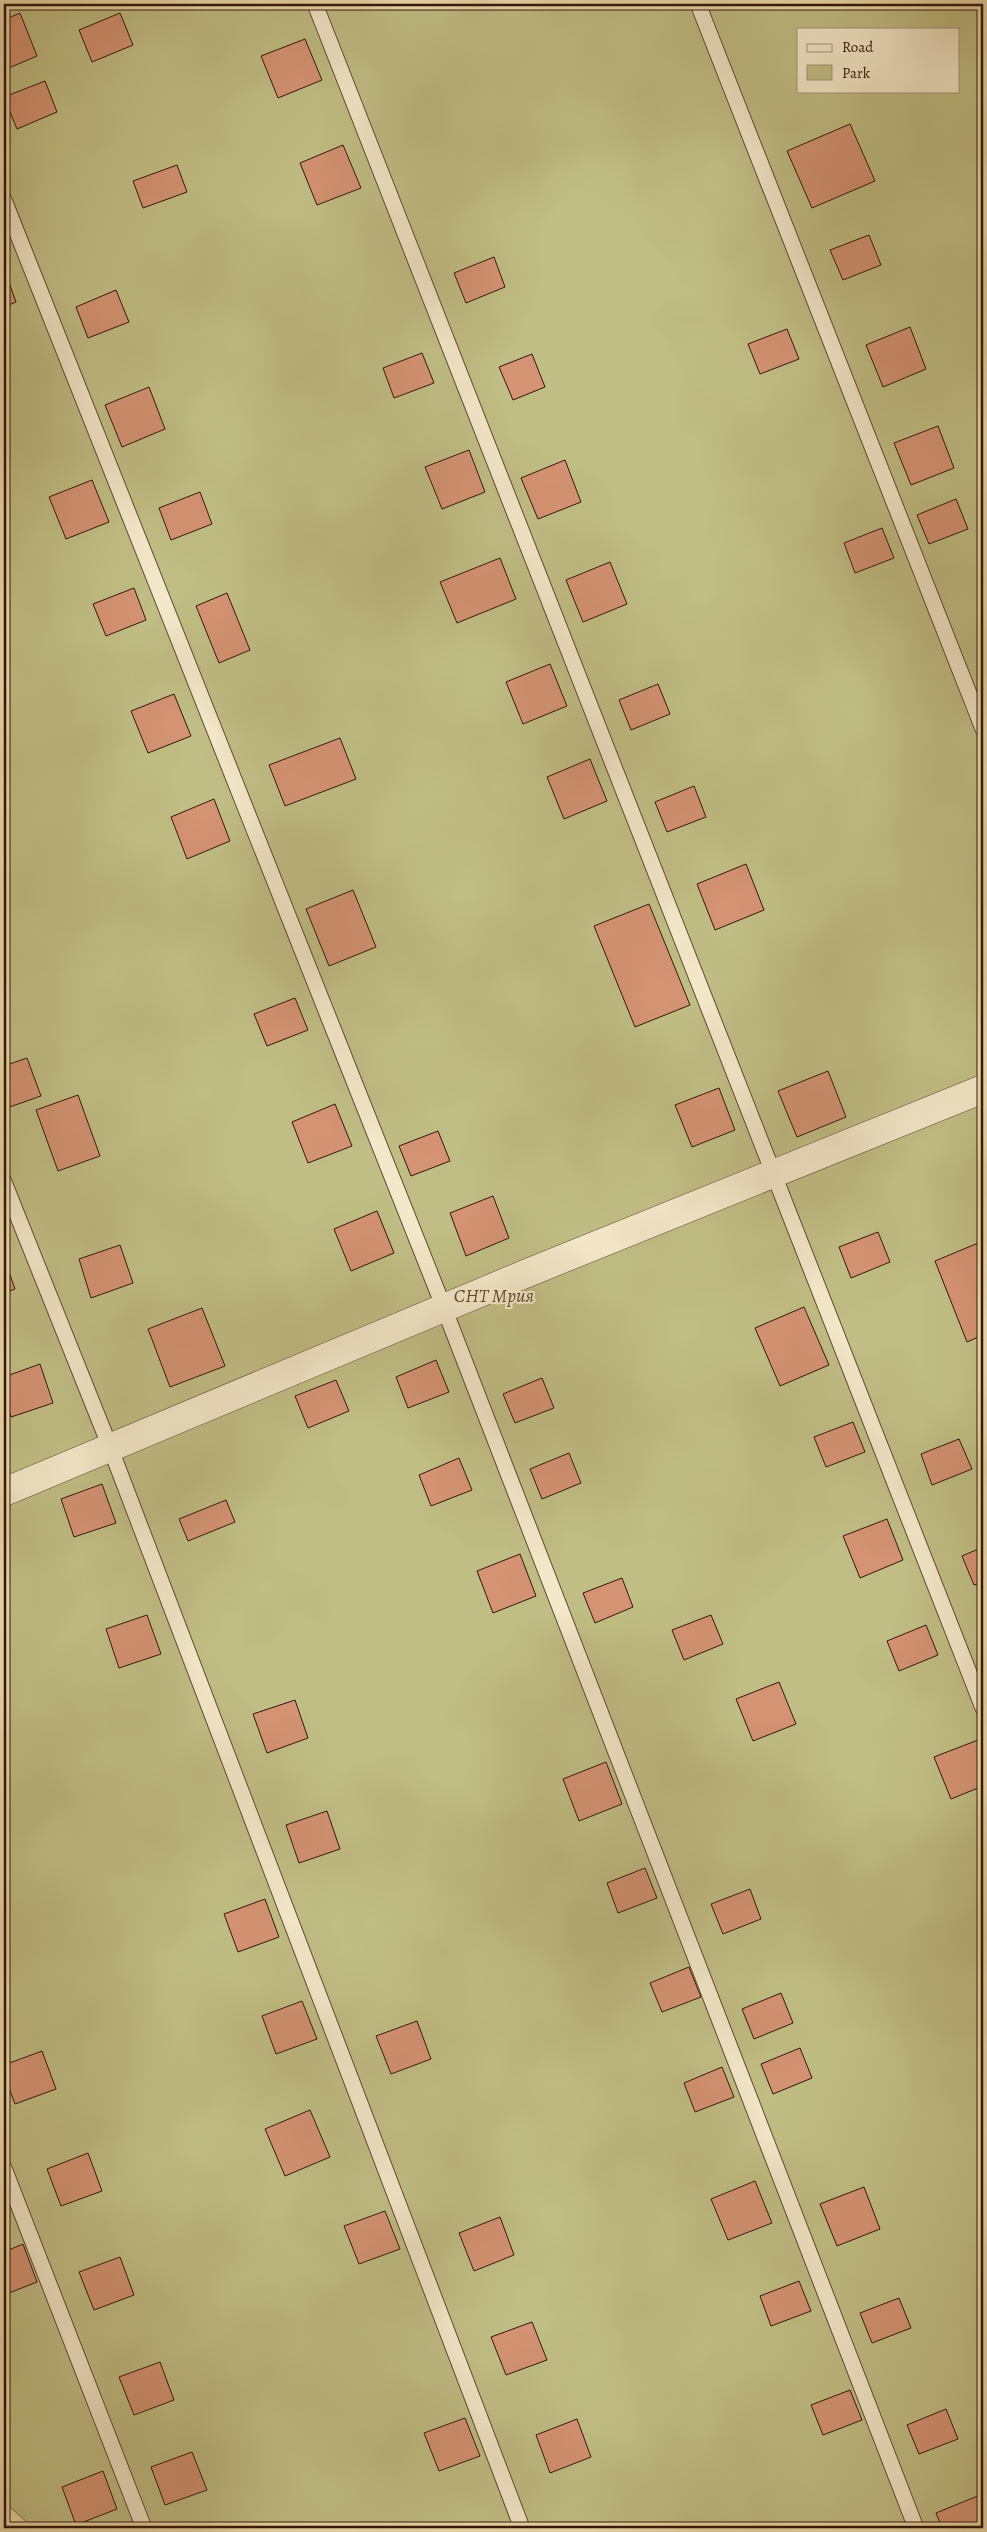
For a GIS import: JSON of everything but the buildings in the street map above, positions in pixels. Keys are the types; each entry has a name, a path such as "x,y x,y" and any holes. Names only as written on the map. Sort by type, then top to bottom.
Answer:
{"street":[{"path":"4,1492 444,1308 983,1089"}],"lane":[{"path":"315,4 983,1708"},
{"path":"698,4 983,729"},
{"path":"4,200 444,1308 916,2528"},
{"path":"4,1182 110,1447 522,2528"},
{"path":"4,2168 144,2528"}],"green space":[{"name":"СНТ Мрия","path":"4,4 983,4 983,2528 34,2528 4,2502"}]}
